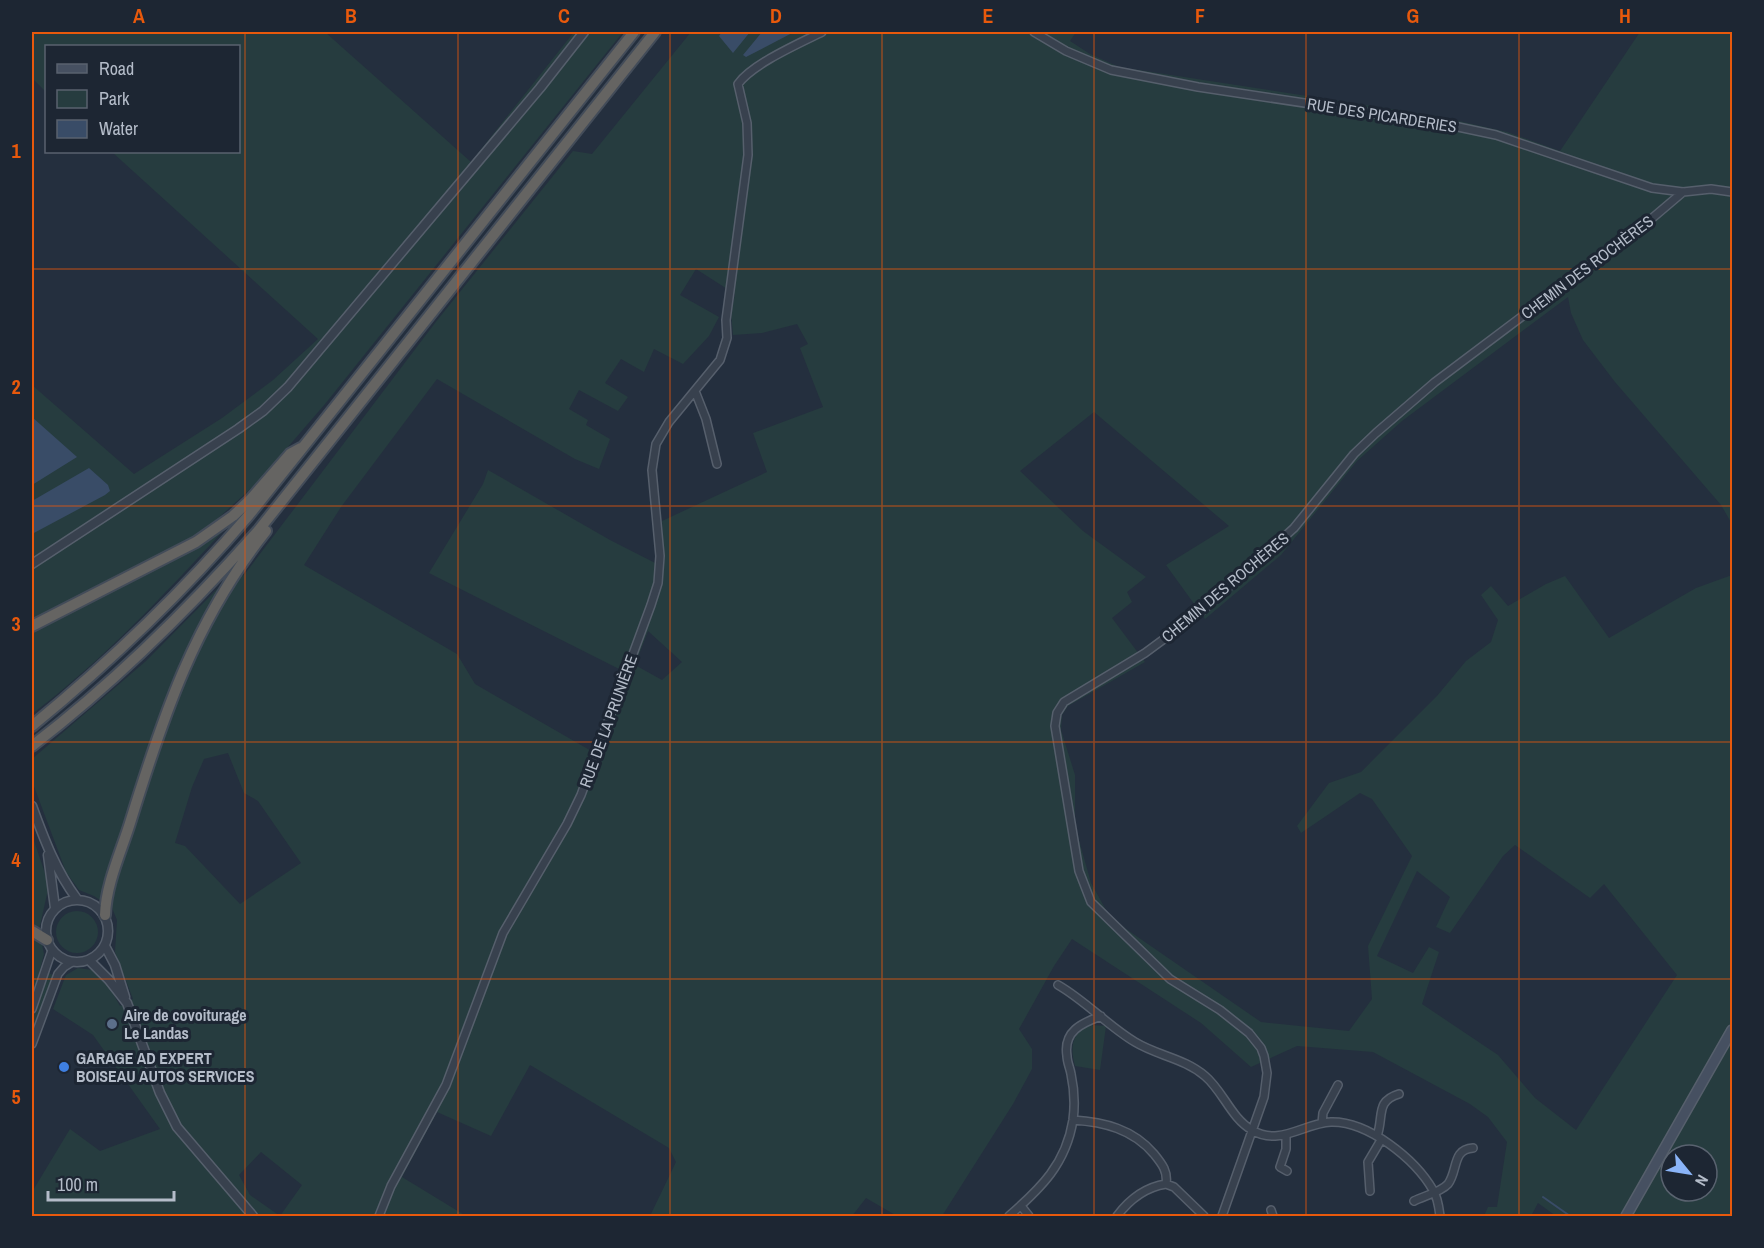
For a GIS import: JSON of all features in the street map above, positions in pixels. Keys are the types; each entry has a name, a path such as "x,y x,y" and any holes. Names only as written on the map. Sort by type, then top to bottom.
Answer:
{"highway":[{"path":"32,726 121,649 190,581 257,507 634,32"},
{"path":"32,746 146,648 213,580 278,507 655,32"},
{"path":"32,626 196,542 233,516 290,454 306,446"},
{"path":"105,915 105,906 115,872 176,686 211,614 239,568 274,522 278,507"},
{"path":"32,931 49,945"}],"main road":[{"path":"1626,1216 1732,1030"}],"street":[{"path":"32,564 238,429 263,411 288,387 416,237 584,32"},
{"name":"RUE DE LA PRUNIÈRE","path":"380,1216 392,1186 446,1085 503,933 567,824 581,795 658,583 660,556 652,470 656,444 669,422 720,360 727,338 726,320 749,139 738,84 743,77 780,54 822,32"},
{"name":"RUE DES PICARDERIES","path":"1034,32 1066,51 1111,70 1198,87 1444,124 1486,133 1652,188 1683,192 1711,189 1732,192"},
{"name":"CHEMIN DES ROCHÈRES","path":"1222,1216 1264,1097 1265,1062 1261,1048 1250,1034 1220,1010 1170,979 1096,909 1084,888 1079,871 1055,726 1057,713 1064,702 1145,653 1202,611 1294,528 1354,454 1376,433 1436,382 1650,220 1683,192"},
{"path":"695,391 706,418 717,464"},
{"path":"32,806 46,846 77,899"},
{"path":"46,846 55,908"},
{"path":"32,1009 49,945 47,923 55,908 69,900 77,899 93,903 105,915 109,930 105,946 89,960 72,962 65,960 49,945"},
{"path":"105,946 115,965 156,1083 172,1118 228,1189 253,1216"},
{"path":"89,960 127,1003"},
{"path":"32,1044 58,974 72,962"},
{"path":"1058,985 1078,996 1137,1043 1178,1059 1199,1071 1212,1082 1242,1122 1252,1130 1266,1136 1286,1136 1322,1123 1332,1122 1354,1125 1379,1138 1418,1169 1434,1191 1440,1216"},
{"path":"1009,1216 1053,1173 1064,1152 1073,1120 1074,1089 1066,1044 1076,1027 1101,1016"},
{"path":"1322,1123 1323,1113 1338,1085"},
{"path":"1370,1191 1368,1162 1379,1138 1384,1103 1389,1097 1399,1094"},
{"path":"1073,1120 1110,1125 1134,1136 1161,1162 1166,1170 1166,1184"},
{"path":"1286,1136 1286,1149 1280,1167 1287,1171"},
{"path":"1414,1202 1445,1186 1453,1176 1458,1156 1466,1149 1473,1148"},
{"path":"1117,1216 1138,1195 1158,1185 1166,1184 1174,1187 1204,1216"},
{"path":"1021,1206 1029,1216"}],"green space":[{"path":"32,32 325,32 471,162 574,32 623,32 325,404 256,484 216,520 222,532 107,650 32,714 32,385 134,474 222,418 273,380 318,339 113,153 240,153 240,45 45,45 45,91 32,78"},
{"path":"691,32 1076,32 1070,41 1090,54 1119,67 1437,116 1507,132 1560,151 1640,32 1732,32 1732,524 1721,505 1615,382 1583,340 1571,313 1568,297 1402,421 1357,461 1281,555 1205,619 1166,565 1229,526 1094,412 1020,471 1083,531 1146,577 1127,592 1132,602 1112,618 1145,662 1068,706 1062,715 1061,730 1075,775 1075,826 1091,883 1106,910 1116,922 1261,1022 1349,1031 1372,999 1368,946 1412,856 1372,799 1360,793 1301,833 1297,826 1329,783 1361,772 1437,696 1466,661 1491,642 1498,620 1481,595 1491,586 1508,606 1565,576 1609,638 1696,588 1732,575 1732,1216 1556,1216 1538,1203 1531,1216 1484,1216 1488,1207 1497,1207 1507,1142 1488,1117 1470,1104 1373,1052 1297,1046 1251,1067 1201,1023 1072,939 1054,966 1019,1029 1032,1049 1032,1069 1013,1104 942,1216 897,1216 866,1198 852,1216 650,1216 676,1162 669,1148 530,1065 491,1136 437,1112 402,1177 466,1216 280,1216 32,1216 32,1192 70,1129 100,1151 160,1129 93,1035 53,1009 66,975 78,968 92,970 111,990 120,1006 133,999 115,952 117,920 112,908 94,896 79,890 66,872 32,781 32,759 146,661 225,581 244,575 435,323 573,151 592,154","holes":["696,269 735,294 731,314 733,335 762,333 797,324 808,344 800,348 823,407 753,433 767,472 662,521 663,567 610,540 488,470 483,484 429,573 631,675 600,756 475,684 457,654 304,565 341,507 437,379 575,459 599,469 610,439 586,425 588,420 569,409 579,390 618,411 628,397 605,383 621,359 644,372 654,349 683,364 709,336 719,317 680,295","648,631 682,662 662,680 635,665","228,753 244,793 258,801 301,863 240,904 185,846 175,843 192,787 204,759","1515,845 1590,898 1604,884 1677,975 1576,1130 1535,1098 1498,1055 1422,1004 1439,952 1429,947 1413,973 1377,956 1417,871 1450,897 1436,927 1450,933 1503,856","261,1152 302,1185 280,1216 250,1195 239,1175"]},
{"path":"32,835 49,885 39,930 44,954 34,993 32,991"},
{"path":"77,911 92,917 98,932 92,947 77,953 62,947 56,932 62,917"},
{"path":"49,973 54,976 32,1040 32,1020"},
{"path":"1091,1025 1106,1026 1100,1070 1075,1066 1073,1059 1076,1036"}],"water":[{"path":"722,32 750,32 733,53 719,36"},
{"path":"762,32 794,32 746,57 743,55"},
{"path":"32,417 77,457 32,485"},
{"path":"89,468 108,485 110,491 32,534 32,501"}],"waterway":[{"path":"1543,1197 1570,1216"}],"place":[{"name":"Aire de covoiturage Le Landas","path":"112,1024"},
{"name":"GARAGE AD EXPERT BOISEAU AUTOS SERVICES","path":"64,1067"}]}
